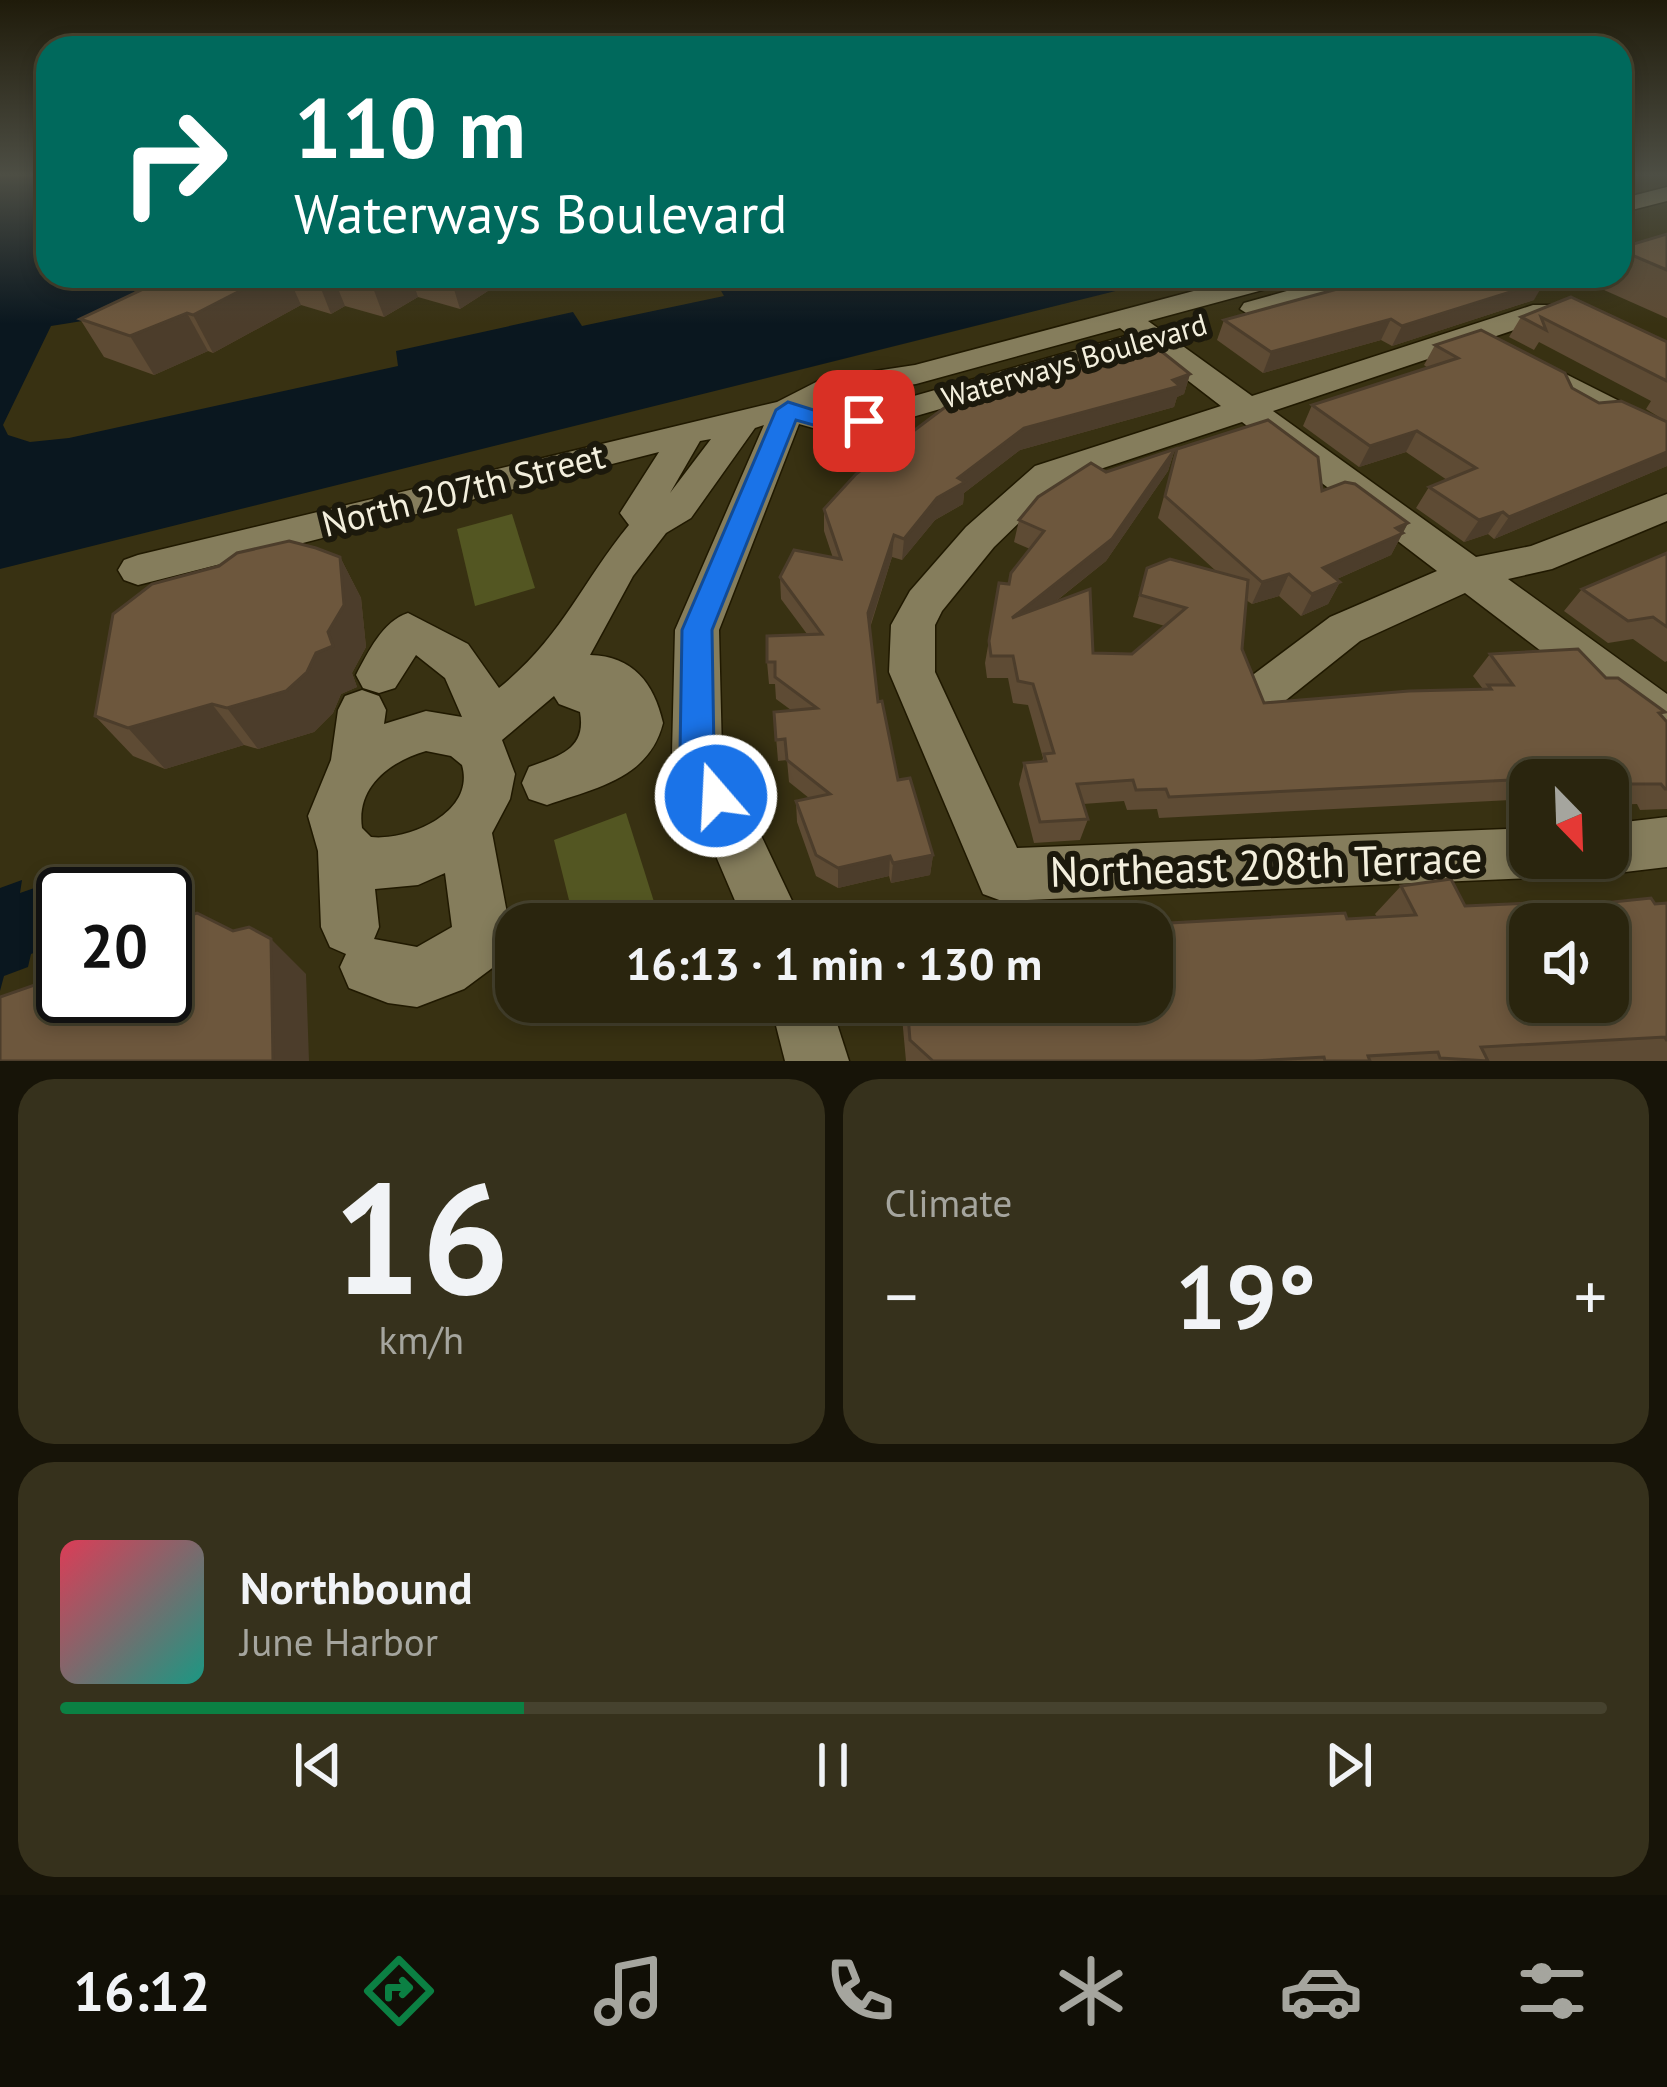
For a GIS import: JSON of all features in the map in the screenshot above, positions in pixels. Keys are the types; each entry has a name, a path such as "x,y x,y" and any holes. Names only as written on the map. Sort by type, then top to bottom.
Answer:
{"street":[{"name":"Waterways Boulevard","path":"1139,328 1249,288"},
{"name":"Waterways Boulevard","path":"788,410 833,386 916,374 1317,288"},
{"path":"1242,406 1543,311"},
{"path":"1139,328 1667,720"},
{"path":"1472,334 1667,439"},
{"name":"Northeast 208th Terrace","path":"1242,406 1048,474 980,536 925,602 913,626 912,672 1002,874 1509,854"},
{"path":"765,903 697,753 697,630 788,410"},
{"name":"North 207th Street","path":"137,570 788,410"},
{"path":"464,832 483,940 444,970 400,981 360,947 344,852 334,834 332,813 339,790 376,751 413,734 479,731 558,676 618,567 652,524 678,509 743,421"},
{"path":"652,524 639,513 688,433"},
{"path":"1270,687 1345,629 1473,572 1538,559 1667,507"},
{"path":"344,852 364,863 388,866 416,861 464,832 481,811 490,769 471,673 461,660 408,630 370,693 355,769"},
{"path":"558,676 575,691 598,699 608,716 608,736 568,774"},
{"path":"1629,847 1667,842"},
{"path":"806,1023 817,1061"}],"green space":[{"path":"512,514 535,588 475,606 457,529"},
{"path":"626,813 654,903 570,903 554,840"}],"shaded area":[{"path":"0,225 36,225 36,288 136,288 126,314 51,326 3,425 8,435 30,442 69,438 398,366 396,351 573,312 582,326 724,296 719,288 1128,288 0,569"},
{"path":"22,880 20,893 36,887 36,952 28,967 4,976 0,991 0,888"}],"building":[{"path":"1667,234 1667,270 1632,255 1632,244"},
{"path":"146,288 246,288 193,315 187,313 130,336 80,319"},
{"path":"1341,288 1523,288 1402,326 1391,319 1271,352 1224,320"},
{"path":"1571,297 1667,342 1667,381 1541,317 1546,330 1521,317"},
{"path":"1481,330 1565,373 1572,388 1599,403 1621,401 1667,422 1667,452 1509,517 1503,512 1479,520 1429,487 1476,468 1417,431 1370,446 1312,405 1458,358 1435,345"},
{"path":"1151,343 1190,374 1173,380 1180,386 1024,428 958,478 965,482 937,498 904,539 894,535 868,613 878,702 882,701 898,780 910,778 933,855 893,863 890,856 838,868 816,855 796,801 830,794 787,760 785,739 776,740 774,712 817,708 775,677 775,662 767,662 767,636 822,634 780,577 794,550 841,559 824,509 856,474 948,405 999,383"},
{"path":"1268,420 1318,457 1322,491 1345,482 1355,484 1408,523 1396,528 1403,533 1323,568 1340,582 1312,594 1289,574 1262,582 1165,496 1177,449"},
{"path":"1175,449 1112,539 1012,618 1090,589 1093,653 1132,654 1186,608 1140,595 1147,568 1170,559 1248,580 1242,649 1264,703 1491,689 1488,685 1513,685 1490,654 1578,649 1606,678 1618,678 1665,712 1659,713 1667,722 1667,789 1661,784 1629,783 1629,759 1509,759 1509,780 1169,797 1166,789 1136,790 1133,780 1077,784 1088,819 1040,822 1024,763 1046,761 1044,754 1054,753 1033,684 1018,681 1013,656 991,656 989,641 999,583 1009,584 1011,573 1044,531 1019,520 1038,497 1091,463 1106,472"},
{"path":"289,541 340,557 344,605 328,632 333,646 316,653 307,672 286,691 227,708 212,704 128,728 95,716 113,614 152,584 219,566 237,553"},
{"path":"1667,553 1667,627 1653,617 1628,621 1582,589"},
{"path":"1451,879 1465,906 1509,904 1509,1023 1629,1023 1629,903 1604,903 1651,898 1655,904 1667,903 1667,1041 1665,1037 1481,1047 1488,1061 1440,1058 1438,1052 1368,1056 1370,1061 1325,1061 1324,1057 933,1061 910,1040 909,1023 1173,1023 1173,923 1345,913 1347,919 1416,915 1401,886"},
{"path":"192,915 233,931 249,927 271,939 273,1061 0,1061 0,997 36,984 36,1023 192,1023"}],"route":[{"path":"716,796 697,753 697,630 788,410 838,425 864,421"}]}
